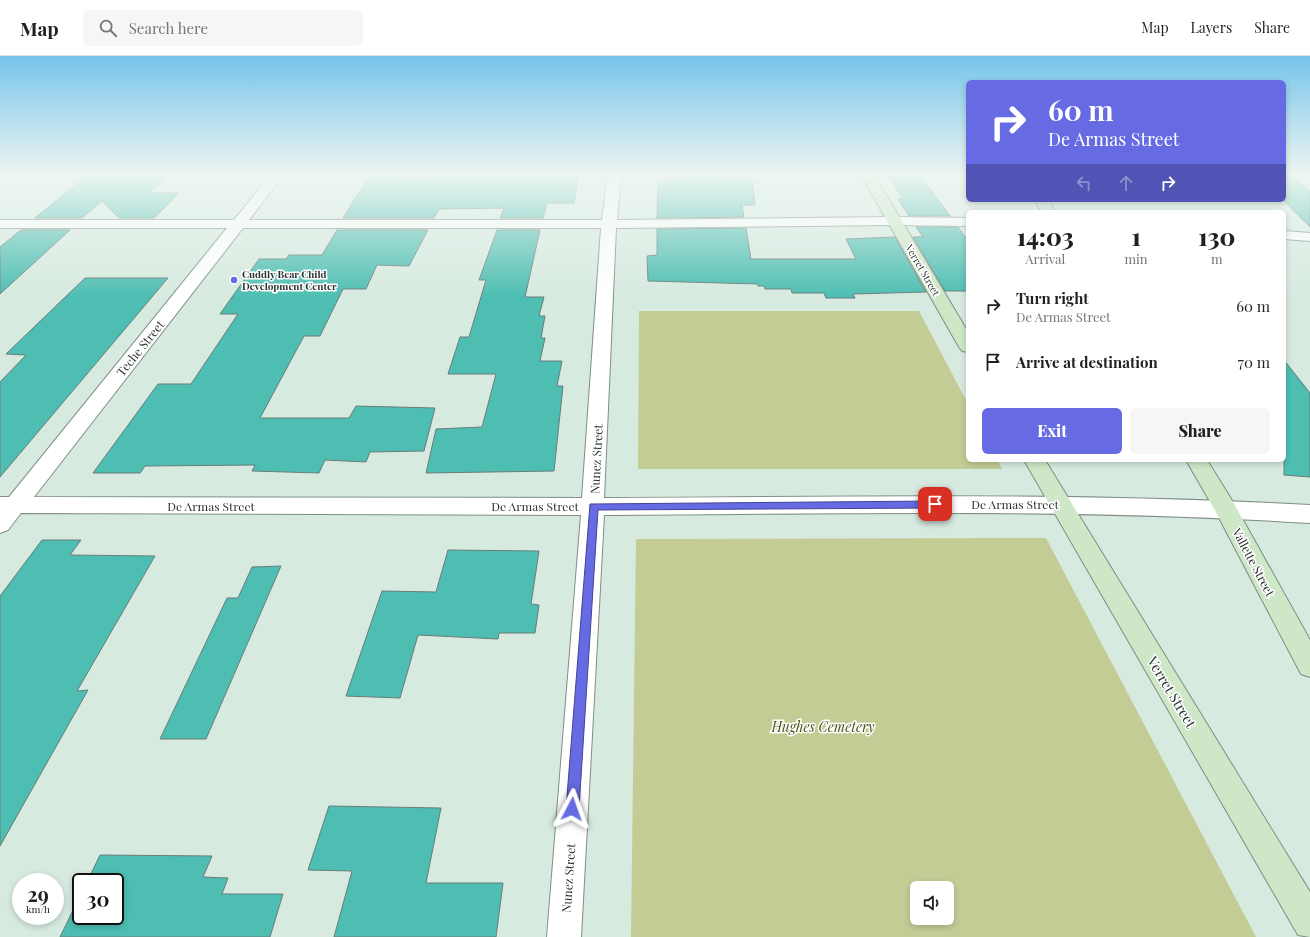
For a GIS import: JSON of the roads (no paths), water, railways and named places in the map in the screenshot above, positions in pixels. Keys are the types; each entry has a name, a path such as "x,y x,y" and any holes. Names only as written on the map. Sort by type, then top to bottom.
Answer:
{"main road":[{"name":"Verret Street","path":"890,214 966,344"},
{"name":"Verret Street","path":"1035,462 1310,923"},
{"name":"Vallette Street","path":"1197,462 1225,508 1310,665"}],"street":[{"name":"Teche Street","path":"0,524 7,505 247,214"},
{"name":"Nunez Street","path":"564,937 593,506 610,214"},
{"path":"0,224 609,224 894,221 966,222"},
{"path":"1286,235 1310,236"},
{"name":"De Armas Street","path":"7,505 593,506 1059,504 1225,508 1310,514"}],"place":[{"name":"Cuddly Bear Child Development Center","path":"234,280"}],"park label":[{"name":"Hughes Cemetery","path":"823,726"}]}
